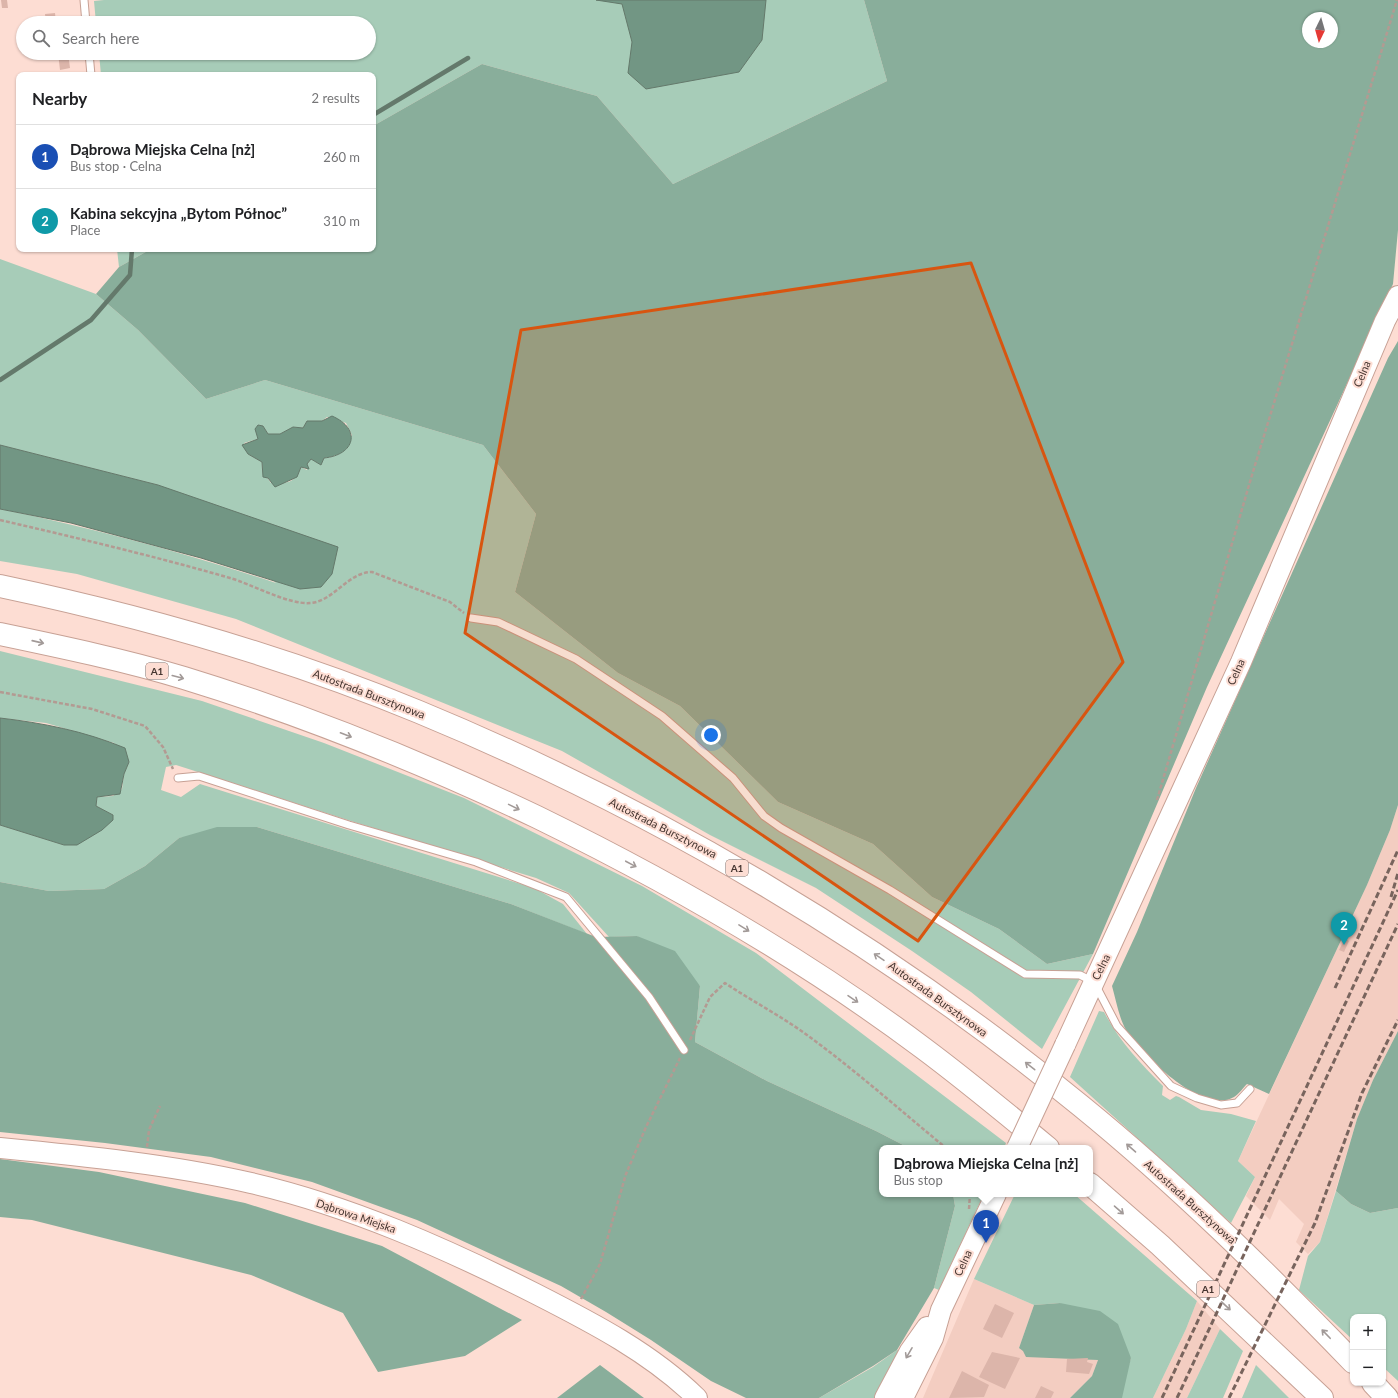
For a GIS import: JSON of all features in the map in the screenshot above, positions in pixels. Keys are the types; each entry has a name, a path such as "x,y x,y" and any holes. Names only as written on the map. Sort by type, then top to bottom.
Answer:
{"highway":[{"name":"Autostrada Bursztynowa","path":"0,586 68,600 169,627 297,667 381,697 490,742 728,862 878,956 992,1037 1077,1102 1218,1226 1350,1359"},
{"name":"A1","path":"0,634 160,672 256,701 434,770 556,827 693,898 809,969 921,1046 1044,1145"},
{"name":"A1","path":"1093,1187 1177,1260 1322,1398"},
{"path":"1376,1386 1387,1398"}],"street":[{"name":"Celna","path":"1018,1145 1241,662 1385,321 1398,296"},
{"name":"Dąbrowa Miejska","path":"0,1148 144,1164 253,1184 370,1220 461,1256 573,1313 606,1331 661,1366 679,1380 697,1398"},
{"name":"Celna","path":"904,1398 932,1338 940,1310 995,1197"},
{"name":"Celna","path":"885,1398 910,1351 922,1332 940,1310"},
{"name":"Dąbrowa Miejska","path":"679,1380 714,1398"}],"lane":[{"path":"84,0 85,16"},
{"path":"90,60 91,72"},
{"path":"471,618 498,622 576,659 662,716 733,778 764,816 781,828 890,890 1025,974 1080,975 1094,982 1117,1026 1171,1086 1197,1098 1221,1105 1237,1103 1250,1090"},
{"path":"178,778 199,776 349,825 476,862 566,897 649,997 684,1050"}],"path":[{"path":"1155,806 1254,467 1397,0"},
{"path":"0,520 148,554 242,582 300,602 310,603 320,601 363,573 372,572 450,602 471,618"},
{"path":"0,692 92,709 145,726 163,747 178,778"},
{"path":"573,1313 600,1264 626,1174 646,1127 710,997 724,983 747,995 807,1035 870,1084 942,1145"},
{"path":"144,1164 150,1130 160,1106"}],"highlighted area":[{"path":"971,263 1123,662 918,941 465,633 521,330"}],"shaded area":[{"path":"596,0 766,0 762,40 739,72 646,89 628,73 632,42 622,4"},
{"path":"864,0 887,81 673,184 597,96 482,64 376,124 376,72 101,72 100,60 376,60 376,16 95,16 94,1"},
{"path":"864,0 1398,0 1398,230 1393,284 1207,687 1093,954 1047,964 999,929 932,897 873,844 778,802 680,706 618,673 515,592 536,514 483,445 265,380 206,399 138,330 96,294 119,267 146,252 376,252 376,124 482,64 597,96 673,184 887,81"},
{"path":"117,252 146,252 119,267"},
{"path":"0,259 96,294 138,330 206,399 265,380 483,445 536,514 515,592 618,673 680,706 778,802 873,844 932,897 999,929 1047,964 1093,954 1042,1049 971,992 816,888 710,835 562,751 236,619 77,574 0,561 0,509 70,524 139,542 208,561 276,583 158,485 0,445","holes":["327,417 346,423 352,435 342,451 335,456 324,458 321,465 311,459 307,464 307,470 301,467 293,480 282,483 271,483 262,470 262,462 248,454 244,443 258,439 258,425 263,426 268,434 280,434 293,427 303,428 307,421 322,421"]},
{"path":"1398,341 1398,805 1390,830 1367,885 1269,1094 1247,1084 1234,1097 1221,1101 1206,1098 1174,1080 1134,1041 1121,1020 1112,986 1137,932 1196,788 1388,358"},
{"path":"332,416 342,421 348,428 351,434 351,441 348,447 343,452 324,458 321,465 311,459 307,464 309,469 301,467 297,477 275,487 268,478 263,477 262,462 248,454 242,445 258,439 255,429 258,425 263,426 268,434 280,434 293,427 303,428 307,421 322,421"},
{"path":"0,445 158,485 338,547 332,574 321,587 300,589 201,558 71,523 0,509"},
{"path":"0,651 202,701 324,743 464,798 642,886 756,953 1006,1143 1005,1145 903,1145 767,1081 695,1042 700,986 637,936 609,937 569,893 536,878 176,765 166,767 161,790 181,797 200,784 534,888 563,904 587,934 511,904 257,827 179,838 145,866 104,889 49,891 0,882 0,825 64,845 113,815 96,806 97,797 113,796 122,789 124,774 129,762 114,743 46,723 0,718"},
{"path":"0,718 63,728 125,748 129,762 124,774 120,794 97,797 96,806 113,815 113,820 102,830 77,845 64,845 0,825"},
{"path":"1398,805 1398,1031 1373,1080 1357,1119 1320,1242 1308,1254 1296,1242 1304,1224 1279,1199 1270,1220 1246,1196 1255,1177 1238,1161 1367,885 1390,830"},
{"path":"217,827 257,827 511,904 596,937 637,936 675,951 700,986 695,1042 767,1081 903,1145 879,1145 879,1197 954,1197 955,1206 934,1288 897,1350 819,1398 746,1398 711,1381 651,1340 561,1286 417,1220 312,1182 211,1157 105,1143 0,1132 0,882 49,891 104,889 145,866 179,838"},
{"path":"1099,1011 1104,1012 1130,1051 1163,1086 1162,1095 1170,1100 1176,1096 1179,1097 1201,1110 1231,1114 1256,1121 1238,1161 1255,1177 1231,1223 1070,1077"},
{"path":"1398,1031 1398,1208 1370,1213 1351,1204 1336,1191 1357,1119 1373,1080"},
{"path":"0,1159 99,1172 245,1203 382,1246 522,1320 465,1356 378,1372 343,1313 251,1275 32,1220 0,1217"},
{"path":"1336,1191 1351,1204 1370,1213 1398,1208 1398,1381 1386,1370 1386,1314 1350,1314 1350,1337 1299,1290 1308,1256 1320,1242"},
{"path":"954,1197 983,1197 939,1290 934,1288 955,1206"},
{"path":"1014,1197 1077,1197 1197,1301 1186,1329 1153,1398 1118,1398 1131,1358 1060,1303 1034,1305 974,1279"},
{"path":"974,1279 1034,1305 1019,1348 1098,1360 1092,1376 1070,1398 923,1398"},
{"path":"1197,1301 1220,1329 1187,1398 1153,1398 1186,1329"},
{"path":"1060,1303 1100,1311 1118,1324 1131,1358 1122,1398 1070,1398 1092,1376 1098,1360 1026,1357 1023,1351 1019,1348 1034,1305"},
{"path":"1220,1329 1243,1351 1223,1398 1187,1398"},
{"path":"897,1350 904,1352 876,1398 819,1398 873,1367"},
{"path":"600,1365 644,1398 557,1398"},
{"path":"1256,1365 1289,1398 1242,1398"}],"building":[{"path":"1,0 7,0 8,8 2,8"},
{"path":"55,13 55,16 45,16 45,14"},
{"path":"59,60 69,60 70,68 60,70"},
{"path":"1345,938 1349,941 1344,952 1339,950"},
{"path":"995,1304 1014,1313 1002,1338 983,1329"},
{"path":"992,1352 1020,1358 1005,1389 979,1377"},
{"path":"1088,1358 1087,1362 1093,1364 1089,1374 1066,1372 1067,1359"},
{"path":"962,1371 989,1385 984,1397 949,1398"},
{"path":"1041,1386 1054,1392 1051,1398 1035,1398"}],"waterway":[{"path":"376,113 468,58"},
{"path":"0,380 91,320 130,275 132,252"}],"railway":[{"path":"1335,988 1398,850"},
{"path":"1391,897 1398,873"},
{"path":"1162,1398 1398,890"},
{"path":"1177,1398 1398,924"},
{"path":"1229,1398 1315,1223 1362,1093 1398,1020"}],"place":[{"name":"Kabina sekcyjna „Bytom Północ”","path":"1344,945"},
{"name":"Dąbrowa Miejska Celna [nż]","path":"986,1243"}]}
